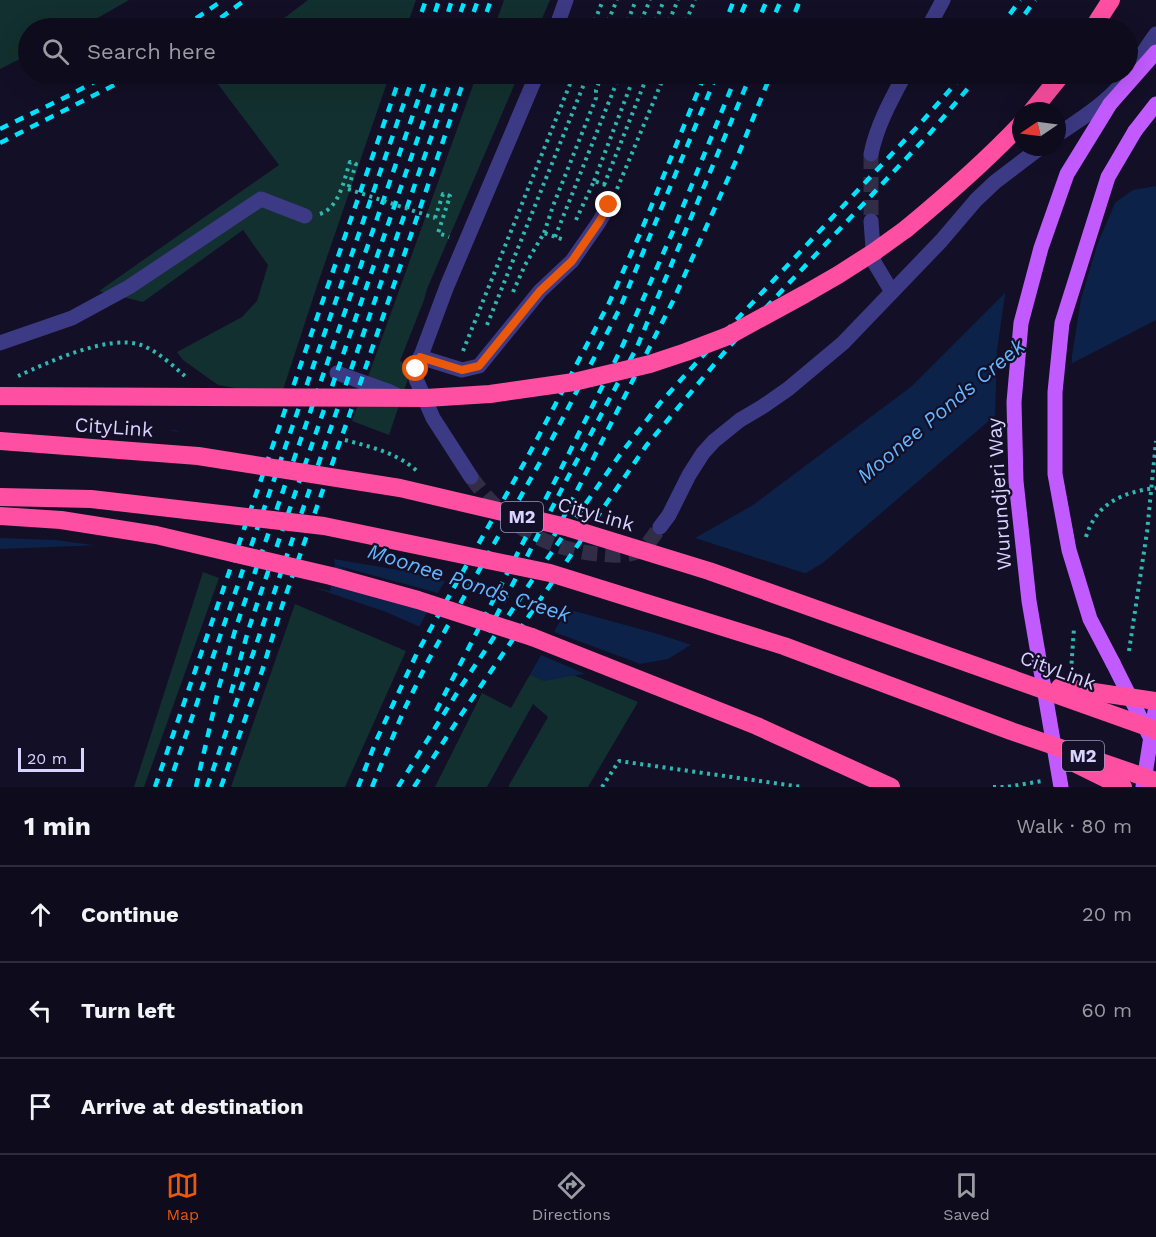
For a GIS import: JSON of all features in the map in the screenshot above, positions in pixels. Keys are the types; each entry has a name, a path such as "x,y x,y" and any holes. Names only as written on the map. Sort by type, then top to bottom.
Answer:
{"highway":[{"path":"1099,18 1111,0"},
{"path":"1039,102 1054,84"},
{"path":"0,396 426,398 532,389 574,382 650,364 728,336 838,275 874,252 936,204 1012,133"},
{"name":"CityLink","path":"0,441 198,456 400,488 566,527 698,568 1023,681 1153,734"},
{"name":"M2","path":"0,497 91,499 324,526 550,573 783,646 1156,782"},
{"path":"0,516 61,520 156,536 332,576 418,600 532,637 655,685 757,726 891,787"},
{"path":"1023,681 1156,703"},
{"path":"1011,731 1123,787"}],"main road":[{"name":"Wurundjeri Way","path":"1138,72 1156,52"},
{"name":"Wurundjeri Way","path":"1061,787 1029,601 1016,481 1014,402 1021,324 1041,248 1067,174 1110,104 1128,84"},
{"path":"1153,734 1090,619 1070,550 1055,474 1055,392 1062,324 1108,177 1135,131 1156,105"},
{"path":"1143,787 1156,703"}],"street":[{"path":"560,18 566,0"},
{"path":"933,18 942,0"},
{"path":"1138,60 1156,34"},
{"path":"471,477 433,418 416,380 418,363 447,286 533,84"},
{"path":"871,154 874,138 900,84"},
{"path":"1066,129 1101,104 1122,84"},
{"path":"660,527 703,453 714,441 733,424 788,389 843,343 941,241 976,200 1002,176 1029,156"},
{"path":"0,343 72,318 129,287 261,199 305,216"},
{"path":"418,363 462,370 479,366 540,291 572,261 609,205"},
{"path":"871,221 874,262 892,292"},
{"path":"337,373 388,391 415,405 433,418"}],"path":[{"path":"596,18 603,0"},
{"path":"610,18 617,0"},
{"path":"629,18 636,0"},
{"path":"642,18 650,0"},
{"path":"656,18 664,0"},
{"path":"670,18 678,0"},
{"path":"687,18 695,0"},
{"path":"459,360 570,84"},
{"path":"504,303 497,301 584,84"},
{"path":"512,295 525,265 544,233 596,98 598,84"},
{"path":"555,237 616,84"},
{"path":"576,221 594,181 630,84"},
{"path":"604,184 644,84"},
{"path":"594,181 617,190 661,84"},
{"path":"337,199 350,162 356,164 348,189 435,218 443,194 450,196 439,230"},
{"path":"544,233 567,241"},
{"path":"12,379 80,351 124,342 141,345 154,352 191,381"},
{"path":"1124,684 1153,488 1156,441"},
{"path":"1085,541 1096,515 1108,503 1126,495 1153,488"},
{"path":"1070,676 1075,618"},
{"path":"602,787 619,761 802,787"},
{"path":"993,787 1042,781 1050,773"}],"green space":[{"path":"0,0 129,0 98,18 18,18 18,60 0,69"},
{"path":"308,0 416,0 410,18 284,18"},
{"path":"504,0 550,0 542,18 498,18"},
{"path":"218,84 387,84 281,396 218,385 183,360 177,352 242,317 257,301 268,265 243,230 143,302 99,291 279,165"},
{"path":"473,84 515,84 427,289 400,361 412,367 389,435 352,421"},
{"path":"203,572 219,578 144,787 134,787"},
{"path":"295,604 406,651 345,787 231,787"},
{"path":"538,660 638,702 588,787 508,787 548,717 533,704 487,787 435,787 482,693 511,708"}],"water":[{"name":"Moonee Ponds Creek","path":"1156,186 1156,320 1032,384 824,562 668,659 544,681 386,612 180,542 0,549 0,451 175,430 401,522 570,583 660,558 753,505 912,386 1051,247 1133,190"}],"pier":[{"path":"1118,196 1097,245 1081,299 1072,367 1034,387 995,420 997,350 1006,288 1049,245"},
{"path":"157,429 193,434 402,519 570,580 659,556 692,537 810,575 695,646 567,609 554,632 646,666 590,676 541,655 528,678 418,629 430,607 335,565 330,591 301,586 180,545 107,547 56,540 0,538 0,448","holes":["334,559 404,571 445,581 438,593 335,565"]}],"tunnel":[{"path":"871,154 871,221"},
{"path":"471,477 510,520 541,539 558,546 597,554 634,553 645,546 660,527"}],"railway":[{"path":"197,18 223,0"},
{"path":"221,18 245,0"},
{"path":"420,18 426,0"},
{"path":"433,18 439,0"},
{"path":"446,18 452,0"},
{"path":"459,18 465,0"},
{"path":"472,18 478,0"},
{"path":"485,18 491,0"},
{"path":"727,18 734,0"},
{"path":"739,18 747,0"},
{"path":"759,18 767,0"},
{"path":"773,18 781,0"},
{"path":"793,18 800,0"},
{"path":"1007,18 1020,0"},
{"path":"1022,18 1035,0"},
{"path":"0,129 90,84"},
{"path":"0,143 116,84"},
{"path":"155,787 398,84"},
{"path":"168,787 411,84"},
{"path":"196,787 219,687 236,627 424,84"},
{"path":"231,693 261,592 437,84"},
{"path":"207,787 450,84"},
{"path":"221,787 463,84"},
{"path":"358,787 376,741 417,653 527,458 609,303 701,84"},
{"path":"372,787 404,710 429,659 539,464 620,308 713,84"},
{"path":"436,711 622,347 673,231 733,84"},
{"path":"488,632 637,347 747,84"},
{"path":"554,536 673,301 735,163 767,84"},
{"path":"398,787 462,685 533,579 619,456 660,403 955,84"},
{"path":"414,787 646,446 728,348 931,132 972,84"}],"route":[{"path":"416,369 420,357 462,370 479,366 524,309 572,261 609,205"}]}
